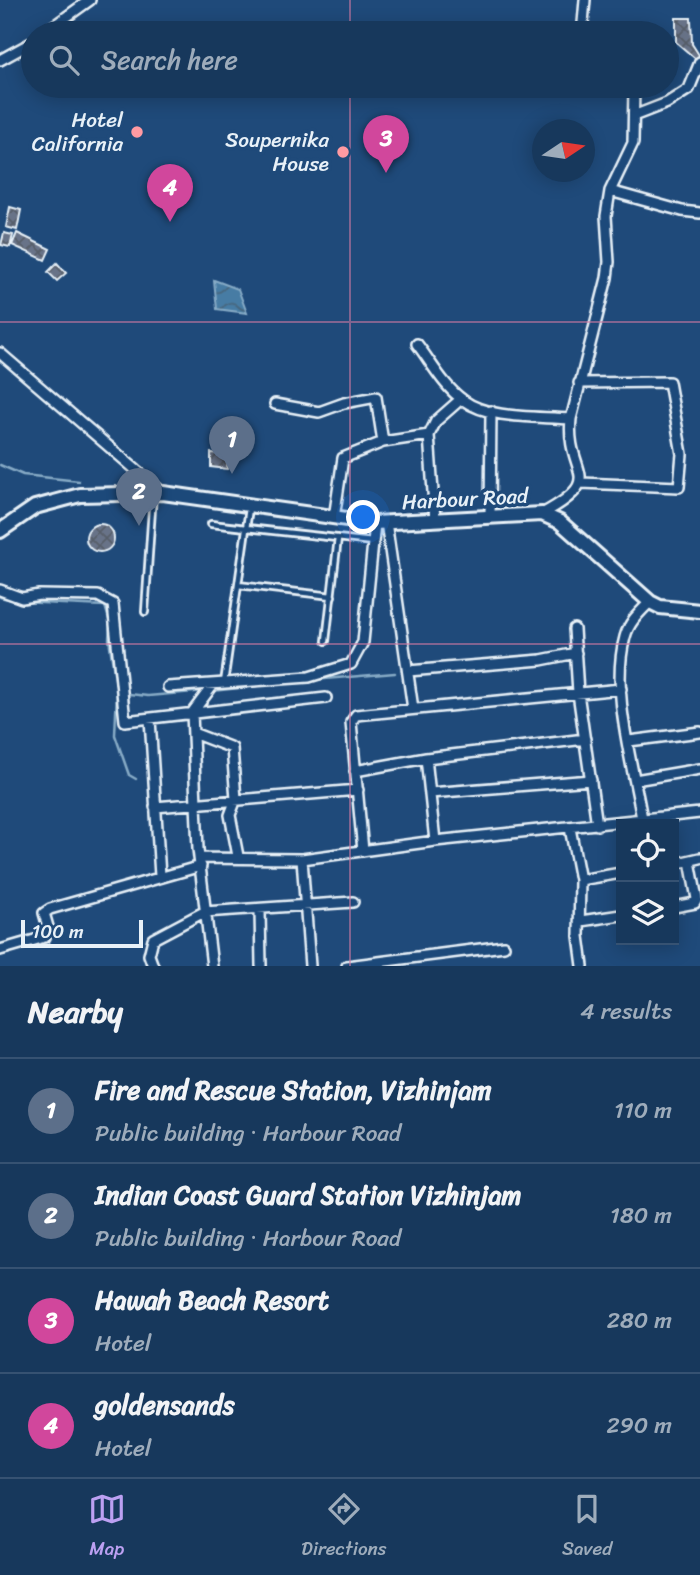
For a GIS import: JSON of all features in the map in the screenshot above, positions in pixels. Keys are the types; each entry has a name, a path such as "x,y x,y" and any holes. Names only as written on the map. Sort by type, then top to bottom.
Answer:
{"street":[{"path":"61,21 90,0"},
{"path":"583,21 585,0"},
{"path":"0,60 21,49"},
{"path":"679,95 689,89 700,62"},
{"path":"542,514 569,499 581,483 579,465 569,436 571,419 607,278 610,262 606,216 610,191 633,143 634,98"},
{"path":"635,115 675,98"},
{"path":"610,191 682,211 700,213"},
{"path":"417,344 461,399 491,411 571,419"},
{"path":"0,354 158,493"},
{"path":"579,383 668,382 682,454 679,487 581,483"},
{"path":"275,404 319,412 344,403 376,397 383,442"},
{"path":"435,520 429,435 436,421 461,399"},
{"path":"490,517 491,411"},
{"path":"334,517 343,458 383,442 429,435"},
{"name":"Harbour Road","path":"0,531 35,507 80,495 158,493 381,523 542,514 560,522 650,602 660,607 700,611"},
{"path":"168,687 309,677 351,664 363,642 374,542 381,523"},
{"path":"381,523 413,709"},
{"path":"0,590 22,598 39,594 98,596 113,604 125,720 150,719 214,708 326,698"},
{"path":"650,602 631,624 625,638 621,689 642,819 700,813"},
{"path":"574,629 578,693 597,825"},
{"path":"408,671 541,660 576,653"},
{"path":"212,966 200,862 192,713 214,685"},
{"path":"363,851 353,718 413,709 621,689"},
{"path":"150,719 160,876"},
{"path":"629,741 700,732"},
{"path":"193,733 232,748 236,799 230,815 238,856"},
{"path":"355,771 426,758 585,739"},
{"path":"426,758 435,841"},
{"path":"635,780 700,769"},
{"path":"430,793 591,780"},
{"path":"155,807 358,790"},
{"path":"0,950 45,937 48,927 44,913 50,909 200,862 238,856 302,859 435,841 616,822"},
{"path":"570,828 580,880 583,966"},
{"path":"302,859 310,966"},
{"path":"679,906 695,903 697,899 695,860"},
{"path":"580,880 616,874"},
{"path":"153,966 149,955 153,939 204,912 353,902"},
{"path":"260,910 261,966"},
{"path":"581,921 616,916"},
{"path":"348,966 412,961 504,946"}],"lane":[{"path":"145,612 158,493"},
{"path":"224,684 249,505"},
{"path":"211,524 374,542"},
{"path":"326,642 338,538"},
{"path":"237,585 332,596"}],"water":[{"path":"214,280 238,289 247,313 217,309"}],"building":[{"path":"676,18 691,18 692,44 699,55 697,60 679,45 679,21 676,21"},
{"path":"10,207 21,210 17,230 6,227"},
{"path":"4,233 13,235 10,247 1,245"},
{"path":"17,233 50,249 45,260 12,245"},
{"path":"57,263 66,273 57,281 48,272"},
{"path":"211,453 228,454 227,469 211,467"},
{"path":"100,524 110,528 114,538 110,548 100,552 90,548 86,538 90,528"}],"waterway":[{"path":"0,465 23,475 79,481"},
{"path":"0,597 21,602 105,606 110,623 109,639 117,692 115,735 129,775 136,779"},
{"path":"313,680 395,673"},
{"path":"212,691 285,683"},
{"path":"129,694 148,696 205,691"}],"place":[{"name":"Hotel California","path":"137,132"},
{"name":"Soupernika House","path":"343,152"},
{"name":"Hawah Beach Resort","path":"386,173"},
{"name":"goldensands","path":"170,222"},
{"name":"Fire and Rescue Station, Vizhinjam","path":"232,474"},
{"name":"Indian Coast Guard Station Vizhinjam","path":"139,526"}]}
